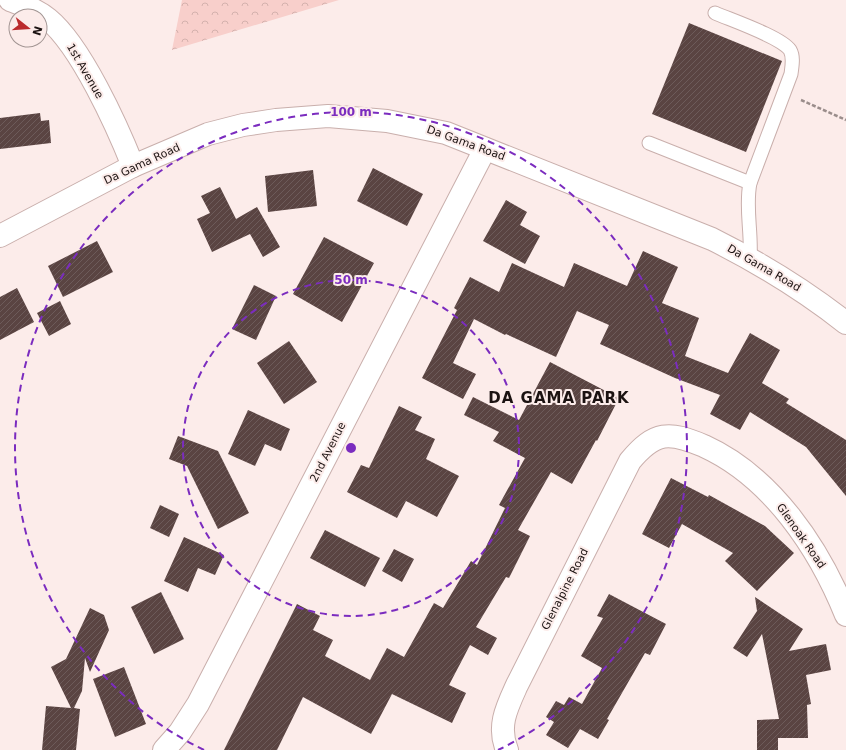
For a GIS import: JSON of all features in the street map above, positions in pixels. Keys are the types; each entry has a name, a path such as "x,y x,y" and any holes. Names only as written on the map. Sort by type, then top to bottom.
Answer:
{"street":[{"name":"1st Avenue","path":"10,0 25,5 48,19 66,39 92,80 121,137 133,166"},
{"name":"Da Gama Road","path":"0,236 133,166 208,134 243,125 306,117 328,116 372,120 420,127 446,133 712,239 750,258 815,298 846,323"},
{"name":"2nd Avenue","path":"164,750 180,732 198,704 485,149"},
{"name":"Glenoak Road","path":"654,439 676,436 686,438 716,452 768,491 789,516 805,539 828,576 846,615"},
{"name":"Glenalpine Road","path":"507,750 502,732 502,722 506,708 630,461 643,446 654,439"}],"lane":[{"path":"715,13 777,40 790,50 792,56 791,74 750,183 748,202 751,232 750,258"},
{"path":"649,144 750,183"}],"path":[{"path":"784,92 846,120"}],"green space":[{"path":"182,0 339,0 172,50"}],"building":[{"path":"689,23 782,61 746,152 652,114"},
{"path":"40,113 41,121 49,120 51,143 0,149 0,118"},
{"path":"373,168 423,194 407,226 357,201"},
{"path":"313,170 317,206 268,212 265,176"},
{"path":"220,187 236,219 257,207 280,247 263,257 250,234 212,252 197,219 210,213 201,196"},
{"path":"506,200 527,212 520,225 540,236 525,264 483,241"},
{"path":"324,237 374,263 342,322 293,294"},
{"path":"97,241 113,272 63,297 48,266"},
{"path":"643,251 678,267 662,303 699,318 685,356 728,373 750,333 780,350 762,383 789,399 786,403 846,440 846,496 806,447 750,412 740,430 710,414 720,395 675,378 600,344 609,325 577,311 556,357 506,334 505,335 474,319 453,363 476,374 463,399 422,378 457,310 454,308 470,277 499,292 512,263 564,287 574,263 627,286"},
{"path":"254,285 276,296 256,340 232,329"},
{"path":"17,288 34,322 0,340 0,297"},
{"path":"60,301 71,324 49,336 37,313"},
{"path":"289,341 317,382 284,404 257,363"},
{"path":"550,362 619,398 597,441 596,440 572,484 551,472 518,530 530,536 509,578 506,577 476,627 497,638 488,655 470,645 449,685 466,693 452,723 392,694 371,734 303,697 277,750 224,750 297,604 320,616 313,630 333,640 325,656 370,680 387,648 404,657 434,603 443,608 471,561 477,565 505,508 499,505 525,458 493,441 499,432 464,415 473,397 519,420"},
{"path":"399,406 422,417 415,430 435,439 426,459 459,476 437,517 406,501 397,518 347,492 361,465 369,468"},
{"path":"248,410 290,429 281,451 265,444 255,466 228,454"},
{"path":"178,436 218,451 249,513 218,529 187,466 169,459"},
{"path":"671,478 708,497 709,495 765,526 794,553 757,591 725,561 733,553 682,524 669,548 642,534"},
{"path":"160,505 179,514 169,537 150,528"},
{"path":"325,530 380,558 365,587 310,558"},
{"path":"184,537 224,555 215,575 198,568 188,592 164,581"},
{"path":"394,549 414,559 402,582 382,571"},
{"path":"161,592 184,639 154,654 131,607"},
{"path":"609,594 666,624 650,655 645,653 607,719 609,720 598,739 580,729 568,748 546,735 554,722 546,717 556,701 564,705 569,697 582,704 602,668 581,656 603,618 597,616"},
{"path":"755,597 803,629 789,651 826,644 831,670 806,675 811,704 807,705 808,738 778,738 778,750 757,750 757,720 779,719 762,634 747,657 733,648 757,611"},
{"path":"90,608 104,615 109,630 90,672 85,658 82,691 74,708 80,709 76,750 42,750 46,706 71,708 51,667 66,659"},
{"path":"124,667 146,724 115,737 93,679"}],"district":[{"name":"DA GAMA PARK","path":"559,398"}]}
